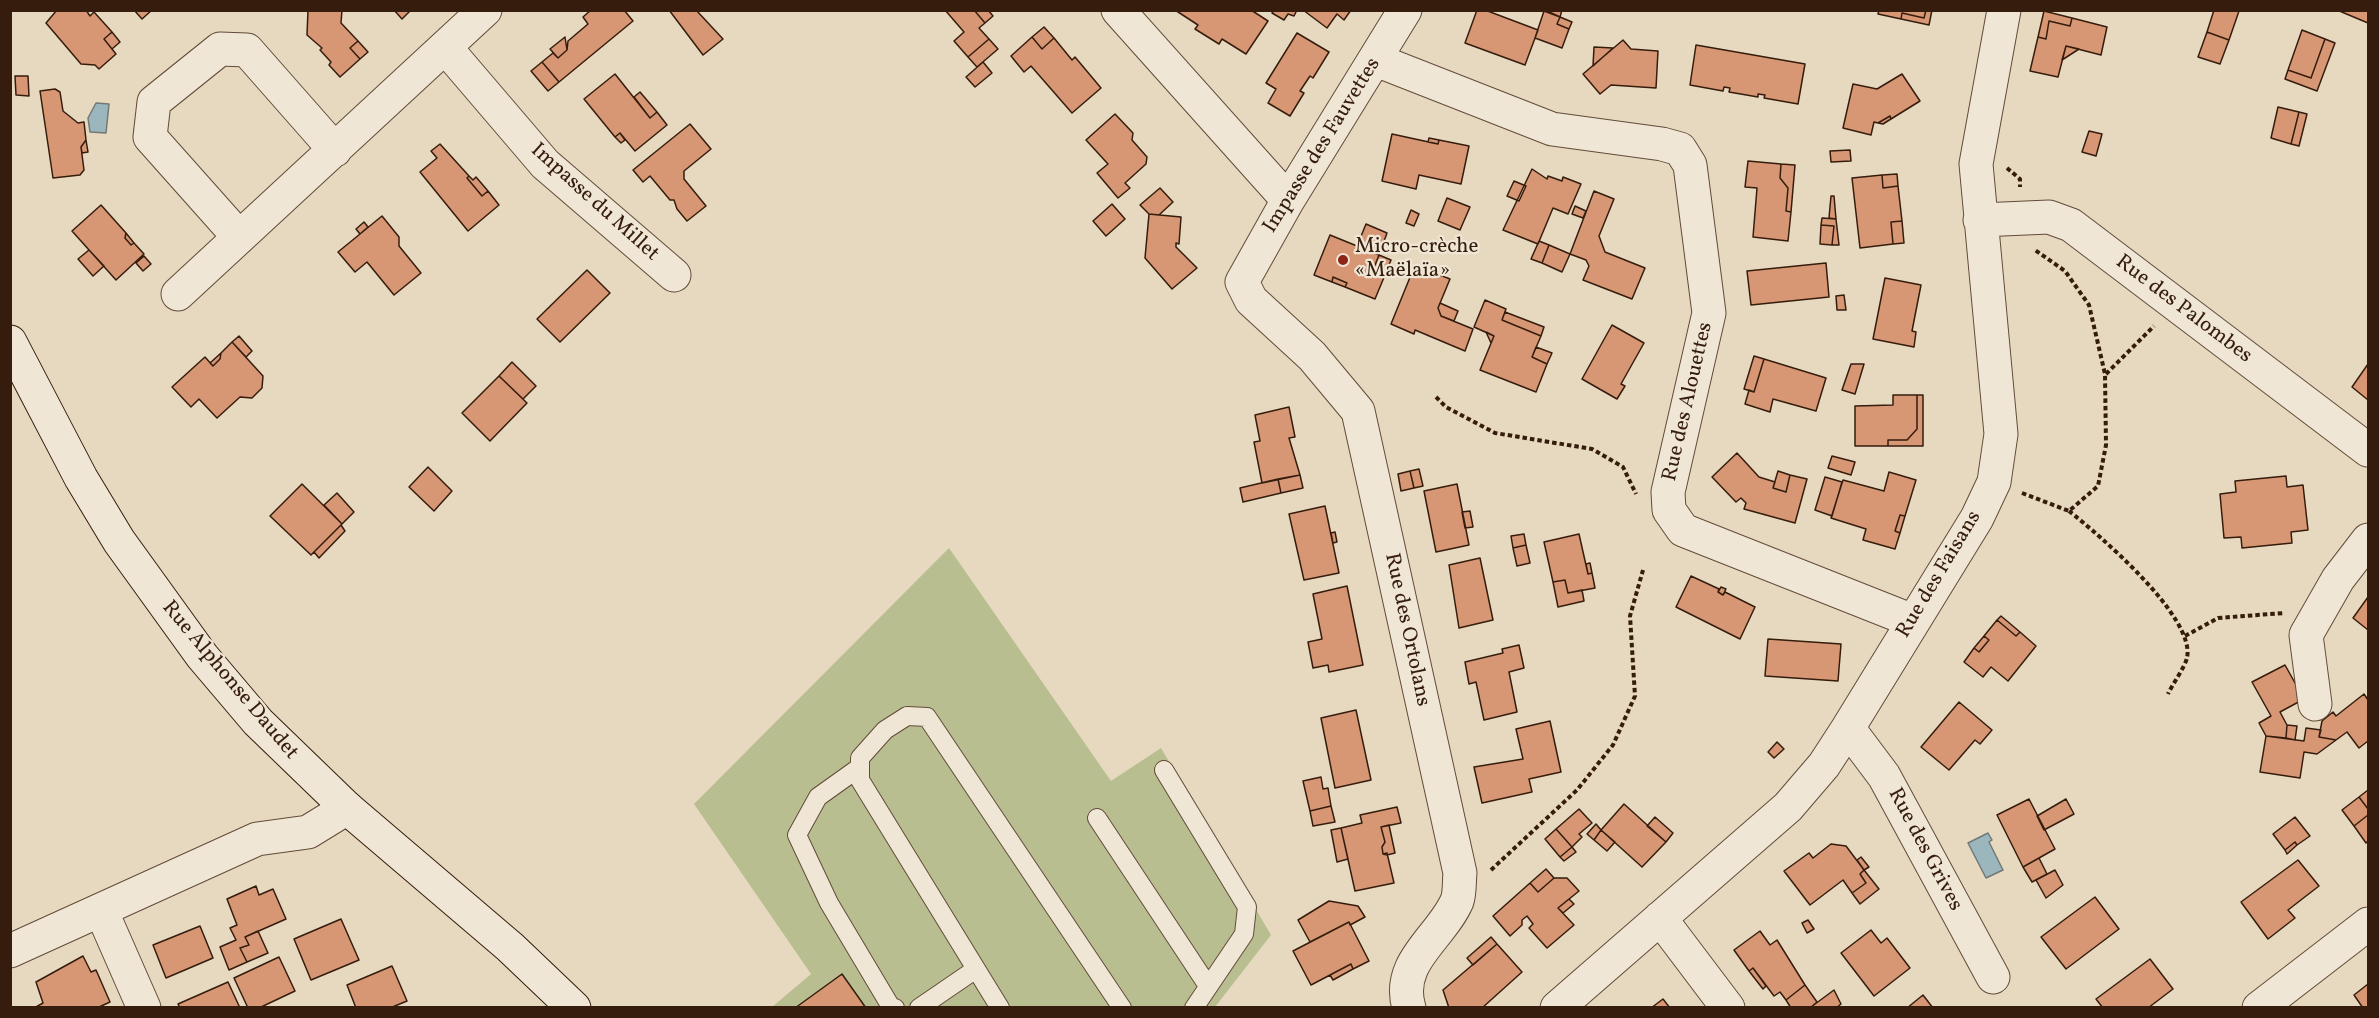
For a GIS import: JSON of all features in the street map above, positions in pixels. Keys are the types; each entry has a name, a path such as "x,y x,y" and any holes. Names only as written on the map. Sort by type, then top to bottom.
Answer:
{"street":[{"path":"178,294 484,10"},
{"path":"1118,10 1288,200"},
{"name":"Impasse des Fauvettes","path":"1242,282 1288,200 1405,10"},
{"name":"Rue des Faisans","path":"1557,1008 1788,807 1824,765 1977,518 1994,482 2001,434 1976,164 2004,10"},
{"name":"Impasse du Millet","path":"445,47 545,164 674,275"},
{"path":"239,237 150,137 154,102 220,48 247,50 335,150"},
{"name":"Rue des Alouettes","path":"1376,60 1552,129 1662,144 1680,149 1690,165 1709,313 1668,492 1654,506"},
{"name":"Rue des Palombes","path":"1980,220 2049,217 2071,225 2368,450"},
{"name":"Rue des Ortolans","path":"1242,282 1251,300 1312,356 1358,411 1460,873 1458,900"},
{"name":"Rue Alphonse Daudet","path":"10,342 81,478 155,593 202,656 258,722 347,808 510,947 574,1008"},
{"path":"1654,506 1683,530 1913,621"},
{"path":"2315,704 2306,635 2338,579 2368,540"},
{"name":"Rue des Grives","path":"1848,728 1884,776 1993,977"},
{"path":"10,951 257,839 308,832 347,808"},
{"path":"1409,1008 1405,995 1407,975 1458,900"},
{"path":"101,910 144,1008"},
{"path":"1660,918 1728,1008"},
{"path":"2259,1008 2368,924"}],"lane":[{"path":"1000,1008 860,780 860,758 885,730 907,716 927,717 1122,1008"},
{"path":"860,767 818,797 797,835 829,903 891,1007 895,1008"},
{"path":"1164,770 1247,907 1244,934 1194,1008"},
{"path":"1097,818 1208,986"},
{"path":"919,1008 976,969"}],"path":[{"path":"2020,218 2028,245 2065,271 2089,305 2105,374 2106,445 2098,486 2069,511"},
{"path":"2105,374 2175,304"},
{"path":"1436,397 1446,407 1495,433 1592,449 1623,467 1654,506"},
{"path":"1994,482 2069,511 2116,549 2156,592 2185,636 2187,657 2168,694"},
{"path":"1458,900 1577,790 1613,745 1635,696 1630,616 1643,570"},
{"path":"2185,636 2218,618 2320,610"}],"green space":[{"path":"949,548 1111,781 1161,748 1271,935 1215,1007 772,1007 811,974 694,804"}],"water":[{"path":"96,103 109,104 106,133 90,132 88,118"},
{"path":"1988,833 1992,840 1989,842 2003,870 1986,878 1968,843"}],"building":[{"path":"57,10 86,10 90,16 94,12 112,32 104,39 116,54 99,69 95,65 81,64 46,23"},
{"path":"134,10 152,10 142,19"},
{"path":"308,10 342,10 341,23 358,41 350,48 360,59 340,77 329,65 331,62 320,50 322,48 307,35"},
{"path":"394,10 411,10 402,19"},
{"path":"591,10 624,10 633,21 559,82 542,62 553,53 558,58 567,50 568,41 588,24 583,17"},
{"path":"669,10 696,10 723,39 703,55"},
{"path":"945,10 974,10 985,23 979,28 989,39 968,57 954,41 964,32"},
{"path":"974,10 988,10 993,16 985,23"},
{"path":"1175,10 1251,10 1268,21 1246,54 1222,39 1219,44 1195,29 1198,25"},
{"path":"1274,10 1297,10 1294,16 1288,14 1284,20 1272,13"},
{"path":"1303,10 1351,10 1344,20 1337,14 1327,28"},
{"path":"1477,10 1485,10 1538,30 1525,65 1465,43"},
{"path":"1545,10 1562,10 1560,17"},
{"path":"1879,10 1926,10 1924,18 1902,13 1901,19 1878,14"},
{"path":"1926,10 1932,10 1929,25 1901,19 1902,13 1924,18"},
{"path":"2214,10 2239,11 2229,40 2207,32"},
{"path":"2337,10 2368,10 2368,23"},
{"path":"1544,11 1560,17 1557,24 1569,29 1562,48 1535,38"},
{"path":"2044,11 2072,18 2070,26 2049,21 2046,39 2038,37"},
{"path":"1560,17 1572,22 1569,29 1557,24"},
{"path":"2072,18 2107,27 2101,55 2066,46 2058,77 2030,71 2038,37 2046,39 2049,21 2070,26"},
{"path":"1044,27 1054,38 1042,49 1032,37"},
{"path":"2302,30 2325,39 2311,78 2288,70"},
{"path":"112,32 120,42 112,49 104,39"},
{"path":"2207,32 2229,40 2220,64 2198,57"},
{"path":"1297,33 1329,52 1313,78 1310,76 1300,91 1304,93 1290,116 1268,103 1276,89 1266,83"},
{"path":"565,37 567,50 558,58 550,49"},
{"path":"1032,37 1042,49 1054,38 1072,60 1075,57 1101,88 1072,113 1031,66 1024,72 1011,56"},
{"path":"989,39 998,49 977,67 968,57"},
{"path":"2325,39 2335,43 2317,91 2285,79 2288,70 2311,78"},
{"path":"1623,40 1631,49 1658,51 1656,88 1611,85 1600,94 1583,74"},
{"path":"358,41 368,52 360,59 350,48"},
{"path":"1696,45 1805,64 1798,104 1764,98 1765,95 1758,94 1758,97 1729,92 1730,88 1724,87 1723,91 1690,85"},
{"path":"2066,46 2079,49 2062,60"},
{"path":"1594,47 1613,48 1593,66"},
{"path":"542,62 559,82 548,91 531,71"},
{"path":"983,62 992,73 975,87 966,77"},
{"path":"615,74 650,118 657,112 667,125 635,151 620,133 615,137 584,99"},
{"path":"1902,74 1920,101 1891,119 1890,116 1878,123 1874,122 1871,135 1843,128 1853,84 1877,89"},
{"path":"15,76 28,76 29,96 16,95"},
{"path":"55,89 60,92 63,111 78,123 84,122 86,140 81,147 84,170 80,175 53,178 40,91"},
{"path":"640,92 657,112 650,118 634,97"},
{"path":"2278,107 2299,112 2291,144 2271,138"},
{"path":"2299,112 2307,114 2299,146 2291,144"},
{"path":"1115,114 1133,133 1132,140 1147,157 1146,164 1125,183 1130,188 1118,198 1097,173 1108,164 1086,140"},
{"path":"1890,116 1891,119 1883,124 1878,123"},
{"path":"690,124 711,149 684,171 684,179 706,206 687,221 677,209 674,200 670,200 650,176 643,182 633,170"},
{"path":"2089,131 2102,134 2096,156 2082,152"},
{"path":"620,133 625,140 621,143 615,137"},
{"path":"1392,134 1438,144 1439,140 1469,146 1461,184 1419,175 1416,189 1382,181"},
{"path":"1429,138 1439,140 1438,144 1428,142"},
{"path":"86,140 88,152 82,153 81,147"},
{"path":"440,144 469,176 467,178 482,196 488,191 499,205 468,231 420,172 437,158 431,151"},
{"path":"1850,150 1851,161 1831,162 1830,151"},
{"path":"1748,161 1781,164 1780,178 1788,188 1786,211 1791,212 1788,241 1753,237 1757,188 1745,187"},
{"path":"1781,164 1795,165 1791,212 1786,211 1788,188 1780,178"},
{"path":"1532,169 1547,179 1548,176 1562,181 1563,177 1581,184 1568,214 1553,208 1538,244 1503,230"},
{"path":"1897,174 1898,186 1883,188 1882,175"},
{"path":"1882,175 1883,188 1898,186 1902,221 1891,222 1893,244 1860,248 1852,178"},
{"path":"469,176 473,180 476,177 488,191 482,196 467,178"},
{"path":"1514,181 1526,186 1519,201 1507,196"},
{"path":"1160,188 1173,202 1159,215 1149,214 1140,205"},
{"path":"1594,191 1614,199 1599,236 1605,252 1645,268 1632,299 1583,280 1589,266 1586,260 1570,254"},
{"path":"1831,196 1834,196 1836,219 1829,218"},
{"path":"1447,198 1470,207 1460,230 1438,221"},
{"path":"1112,204 1125,219 1106,236 1093,221"},
{"path":"101,205 126,233 125,238 131,245 134,243 144,254 116,280 72,231"},
{"path":"1575,206 1586,211 1583,218 1572,214"},
{"path":"1411,210 1419,214 1414,226 1406,223"},
{"path":"1149,214 1181,217 1179,244 1176,243 1176,247 1197,268 1172,289 1145,258"},
{"path":"382,216 399,237 399,246 421,273 394,295 367,262 355,272 338,252"},
{"path":"1822,218 1836,219 1839,245 1832,245 1834,226 1821,225"},
{"path":"1902,221 1904,243 1893,244 1891,222"},
{"path":"364,222 368,227 360,234 356,229"},
{"path":"1366,224 1387,233 1379,255 1357,246"},
{"path":"1821,225 1834,226 1832,245 1820,244"},
{"path":"126,233 134,243 131,245 125,238"},
{"path":"1330,235 1379,255 1373,270 1385,275 1375,299 1345,287 1347,283 1333,277 1332,282 1314,275"},
{"path":"1539,241 1549,245 1542,263 1531,259"},
{"path":"1549,245 1570,254 1562,272 1542,263"},
{"path":"89,250 104,266 93,276 78,259"},
{"path":"1379,255 1391,260 1385,275 1373,270"},
{"path":"144,256 151,264 143,271 136,263"},
{"path":"1826,263 1829,297 1751,305 1747,271"},
{"path":"1415,265 1450,279 1438,308 1441,316 1473,329 1465,351 1415,330 1414,334 1391,324"},
{"path":"587,270 610,293 560,342 537,319"},
{"path":"1333,277 1347,283 1345,287 1332,282"},
{"path":"1885,278 1921,285 1912,331 1916,332 1914,347 1873,339"},
{"path":"1844,295 1846,310 1837,310 1836,296"},
{"path":"1485,300 1506,309 1502,320 1541,336 1532,357 1547,364 1536,392 1480,370 1494,336 1474,327"},
{"path":"1440,303 1458,311 1454,321 1441,316 1438,308"},
{"path":"1505,312 1544,327 1541,336 1502,320"},
{"path":"1612,325 1644,343 1621,384 1625,386 1617,399 1582,379"},
{"path":"1486,332 1494,336 1491,343"},
{"path":"239,336 252,351 246,357 232,342"},
{"path":"232,342 263,376 262,388 252,398 240,397 217,418 199,399 191,407 172,387 205,357 213,366"},
{"path":"1536,347 1552,353 1547,364 1532,357"},
{"path":"221,353 220,359 213,366 210,363"},
{"path":"1754,356 1764,359 1754,392 1744,389"},
{"path":"1764,359 1826,378 1816,411 1773,399 1770,412 1745,404 1749,390 1754,392"},
{"path":"512,362 536,386 523,399 499,376"},
{"path":"1851,364 1864,364 1855,394 1842,390"},
{"path":"2368,364 2368,400 2352,387"},
{"path":"499,376 527,403 490,441 462,413"},
{"path":"1893,395 1917,395 1917,429 1907,440 1888,440 1888,446 1855,446 1855,406 1893,405"},
{"path":"1917,395 1923,395 1923,446 1888,446 1888,440 1907,440 1917,429"},
{"path":"1289,407 1295,437 1289,438 1300,475 1262,483 1254,442 1260,441 1255,415"},
{"path":"1737,453 1759,477 1775,482 1773,488 1786,492 1790,475 1807,479 1795,523 1744,509 1746,503 1741,498 1736,502 1712,477"},
{"path":"1832,456 1855,462 1851,475 1828,468"},
{"path":"428,467 452,491 434,511 409,487"},
{"path":"1419,469 1423,486 1414,488 1410,471"},
{"path":"1410,471 1414,488 1401,491 1398,474"},
{"path":"1778,471 1790,475 1786,492 1773,488"},
{"path":"1889,472 1916,480 1905,516 1900,515 1895,531 1900,533 1895,549 1863,540 1866,529 1831,518 1843,480 1884,491"},
{"path":"1300,475 1303,488 1281,493 1278,479"},
{"path":"2286,476 2287,487 2303,485 2308,530 2291,532 2292,543 2242,548 2241,537 2224,538 2220,494 2236,492 2235,481"},
{"path":"1825,477 1842,482 1832,516 1815,510"},
{"path":"1278,479 1281,493 1243,502 1240,488"},
{"path":"302,484 342,524 311,555 270,516"},
{"path":"1457,484 1469,545 1436,552 1424,491"},
{"path":"337,493 354,512 342,524 324,505"},
{"path":"1325,506 1339,573 1304,580 1289,514"},
{"path":"1470,511 1473,527 1465,528 1462,512"},
{"path":"1900,515 1905,516 1900,533 1895,531"},
{"path":"341,525 345,531 319,558 314,552"},
{"path":"1335,532 1337,542 1333,543 1331,533"},
{"path":"1524,534 1526,545 1513,548 1511,536"},
{"path":"1579,534 1588,574 1592,573 1595,588 1568,593 1565,580 1553,582 1544,542"},
{"path":"1526,545 1530,563 1517,566 1513,548"},
{"path":"1480,558 1493,620 1459,628 1449,565"},
{"path":"1590,563 1592,573 1588,574 1586,564"},
{"path":"1691,576 1719,589 1718,592 1723,595 1725,592 1755,607 1740,639 1676,607"},
{"path":"1565,580 1568,593 1582,590 1584,601 1558,607 1553,582"},
{"path":"1347,586 1363,665 1329,672 1328,665 1313,668 1308,642 1322,639 1313,594"},
{"path":"1721,587 1726,589 1723,595 1718,592"},
{"path":"2368,597 2368,630 2353,618"},
{"path":"2001,616 2020,632 2016,636 1997,620"},
{"path":"1997,620 2016,636 2020,632 2036,646 2008,681 1991,667 1983,677 1964,662 1974,648 1979,652 1989,640 1984,636"},
{"path":"1984,636 1989,640 1979,652 1974,648"},
{"path":"1768,639 1841,644 1838,681 1765,676"},
{"path":"1519,645 1524,668 1509,672 1517,712 1484,720 1476,682 1469,684 1465,662 1503,653 1502,649"},
{"path":"2285,665 2304,699 2280,712 2287,725 2286,738 2266,736 2259,723 2271,716 2252,682"},
{"path":"2364,694 2368,700 2368,741 2359,748 2347,732 2336,740 2319,737 2322,721 2333,712 2336,716"},
{"path":"1959,702 1992,730 1980,744 1975,740 1949,770 1921,747"},
{"path":"1356,710 1371,780 1335,788 1321,718"},
{"path":"1550,721 1561,772 1529,779 1532,792 1482,803 1474,767 1523,759 1516,729"},
{"path":"2287,725 2297,726 2295,740 2286,738"},
{"path":"2306,728 2321,730 2319,737 2336,740 2317,754 2304,752 2300,778 2260,772 2266,736 2304,741"},
{"path":"1777,742 1784,749 1774,758 1768,752"},
{"path":"1321,777 1323,789 1328,788 1331,806 1310,811 1303,781"},
{"path":"2368,790 2368,809 2359,797"},
{"path":"2359,797 2368,809 2368,815 2354,826 2342,810"},
{"path":"2029,799 2055,849 2023,867 1997,815"},
{"path":"2066,799 2074,814 2044,830 2037,816"},
{"path":"1624,804 1666,842 1642,867 1601,830"},
{"path":"1331,806 1335,822 1313,826 1310,811"},
{"path":"1397,807 1401,823 1381,827 1385,842 1382,847 1383,854 1387,853 1394,883 1355,891 1341,828 1362,823 1360,815"},
{"path":"1579,809 1592,823 1579,834 1582,837 1572,847 1556,829"},
{"path":"2368,815 2368,841 2366,843 2354,826"},
{"path":"1655,817 1673,833 1666,842 1647,826"},
{"path":"2295,817 2310,836 2297,845 2295,842 2285,850 2273,834"},
{"path":"1596,824 1601,830 1594,840 1587,834"},
{"path":"1389,825 1395,853 1387,855 1383,854 1382,847 1385,842 1381,827"},
{"path":"1341,828 1348,859 1337,862 1331,830"},
{"path":"1556,829 1572,847 1560,857 1545,839"},
{"path":"1601,830 1615,842 1607,851 1594,840"},
{"path":"2295,842 2297,845 2287,854 2285,850"},
{"path":"1831,844 1846,846 1864,870 1860,874 1866,883 1852,893 1843,880 1810,905 1784,871 1809,853 1813,858"},
{"path":"1572,847 1576,852 1564,861 1560,857"},
{"path":"1861,857 1869,867 1864,870 1857,860"},
{"path":"2039,858 2047,874 2032,882 2023,867"},
{"path":"2298,860 2319,886 2288,910 2295,918 2268,939 2241,902"},
{"path":"1546,869 1554,878 1538,892 1530,883"},
{"path":"1864,870 1879,889 1860,904 1852,893 1866,883 1860,874"},
{"path":"2055,870 2063,885 2046,898 2036,880"},
{"path":"1554,878 1567,878 1579,891 1558,908 1574,925 1547,948 1529,928 1533,924 1527,916 1522,920 1522,925 1510,936 1493,916 1530,883 1538,892"},
{"path":"256,886 259,895 273,889 286,919 245,937 249,945 240,948 247,962 229,970 220,947 236,940 230,928 237,925 227,899"},
{"path":"2095,897 2119,929 2066,969 2041,937"},
{"path":"1569,899 1574,904 1563,913 1558,908"},
{"path":"1329,901 1358,906 1365,917 1350,925 1349,922 1310,942 1298,920"},
{"path":"341,919 359,960 311,980 294,939"},
{"path":"1808,920 1814,929 1807,933 1802,923"},
{"path":"1349,922 1369,961 1353,969 1351,964 1311,985 1293,951"},
{"path":"200,926 213,958 166,978 153,945"},
{"path":"1871,930 1881,943 1887,938 1910,968 1874,996 1841,953"},
{"path":"258,931 268,953 247,962 240,948 249,945 245,937"},
{"path":"1760,931 1770,945 1777,940 1805,985 1786,1000 1780,992 1774,996 1753,968 1749,971 1734,950"},
{"path":"1491,937 1497,944 1473,965 1467,958"},
{"path":"1497,944 1522,972 1482,1008 1449,1008 1443,990"},
{"path":"83,956 91,972 96,970 110,1002 97,1008 34,1008 43,1003 36,982"},
{"path":"279,957 295,991 259,1008 248,1008 234,978"},
{"path":"2150,959 2173,989 2148,1008 2103,1008 2096,999"},
{"path":"1351,964 1353,969 1333,980 1330,975"},
{"path":"392,966 407,1001 390,1008 356,1008 347,985"},
{"path":"1753,968 1766,986 1763,989 1749,971"},
{"path":"842,974 866,1008 795,1008"},
{"path":"228,982 240,1008 180,1008 178,1004"},
{"path":"2368,984 2368,1008 2363,1008 2354,995"},
{"path":"1805,985 1817,1002 1810,1008 1791,1008 1786,1000"},
{"path":"1834,990 1841,1004 1836,1008 1811,1007"},
{"path":"1923,995 1933,1008 1907,1008"},
{"path":"1663,999 1670,1008 1651,1008"}],"place":[{"name":"Micro-crèche «Maëlaïa»","path":"1343,260"}]}
